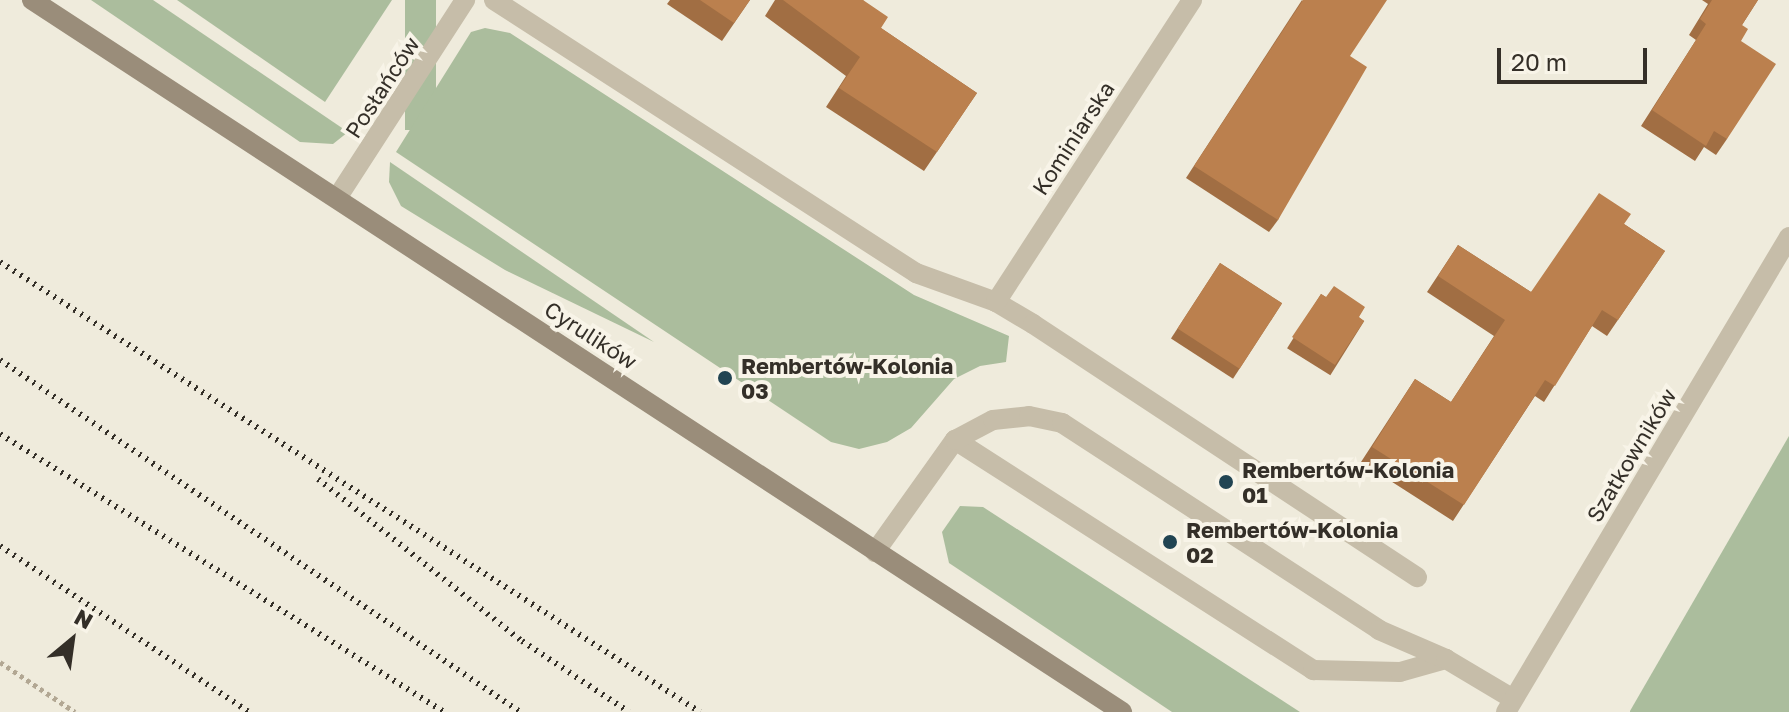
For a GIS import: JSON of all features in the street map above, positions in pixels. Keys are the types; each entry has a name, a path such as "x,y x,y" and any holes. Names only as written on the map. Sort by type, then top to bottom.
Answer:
{"main road":[{"name":"Cyrulików","path":"32,0 1122,712"}],"street":[{"name":"Posłańców","path":"337,198 465,0"},
{"path":"494,0 916,273 996,302 1417,577"},
{"name":"Kominiarska","path":"996,302 1192,0"},
{"name":"Szatkowników","path":"1488,712 1508,704 1789,237"},
{"path":"875,552 955,440 993,420 1029,416 1074,428 1379,630 1446,659 1508,704"},
{"path":"955,440 1313,670 1400,672 1446,659"}],"path":[{"path":"0,662 75,712"}],"green space":[{"path":"91,0 153,0 348,132 333,144 300,142"},
{"path":"177,0 392,0 325,102"},
{"path":"405,0 436,0 436,130 405,130"},
{"path":"485,28 510,33 914,295 1009,336 1006,362 980,366 954,379 911,428 887,442 859,449 831,442 396,152 471,32"},
{"path":"390,162 654,342 505,270 401,206 389,182"},
{"path":"1789,436 1789,712 1630,712 1630,711"},
{"path":"960,506 983,507 1300,712 1172,712 949,563 942,532"}],"building":[{"path":"700,0 750,0 734,23"},
{"path":"783,0 863,0 888,17 881,28 977,93 937,152 839,88 860,57"},
{"path":"1303,0 1387,0 1350,56 1367,67 1278,220 1194,166"},
{"path":"1712,0 1758,0 1742,25 1748,29 1741,41 1776,64 1727,139 1714,131 1706,146 1652,110 1706,24 1700,19"},
{"path":"1599,193 1631,214 1624,224 1665,251 1618,320 1602,310 1555,386 1545,380 1464,505 1372,447 1415,379 1451,402 1505,320 1438,276 1458,245 1531,292"},
{"path":"1220,263 1282,303 1240,369 1178,328"},
{"path":"1334,286 1365,307 1359,317 1364,321 1335,365 1292,337 1321,294 1326,297"}],"railway":[{"path":"0,262 700,712"},
{"path":"0,360 520,712"},
{"path":"0,434 444,712"},
{"path":"318,479 522,641 629,712"},
{"path":"0,546 249,712"}],"place":[{"name":"Rembertów-Kolonia 03","path":"725,378"},
{"name":"Rembertów-Kolonia 01","path":"1226,482"},
{"name":"Rembertów-Kolonia 02","path":"1170,542"}]}
